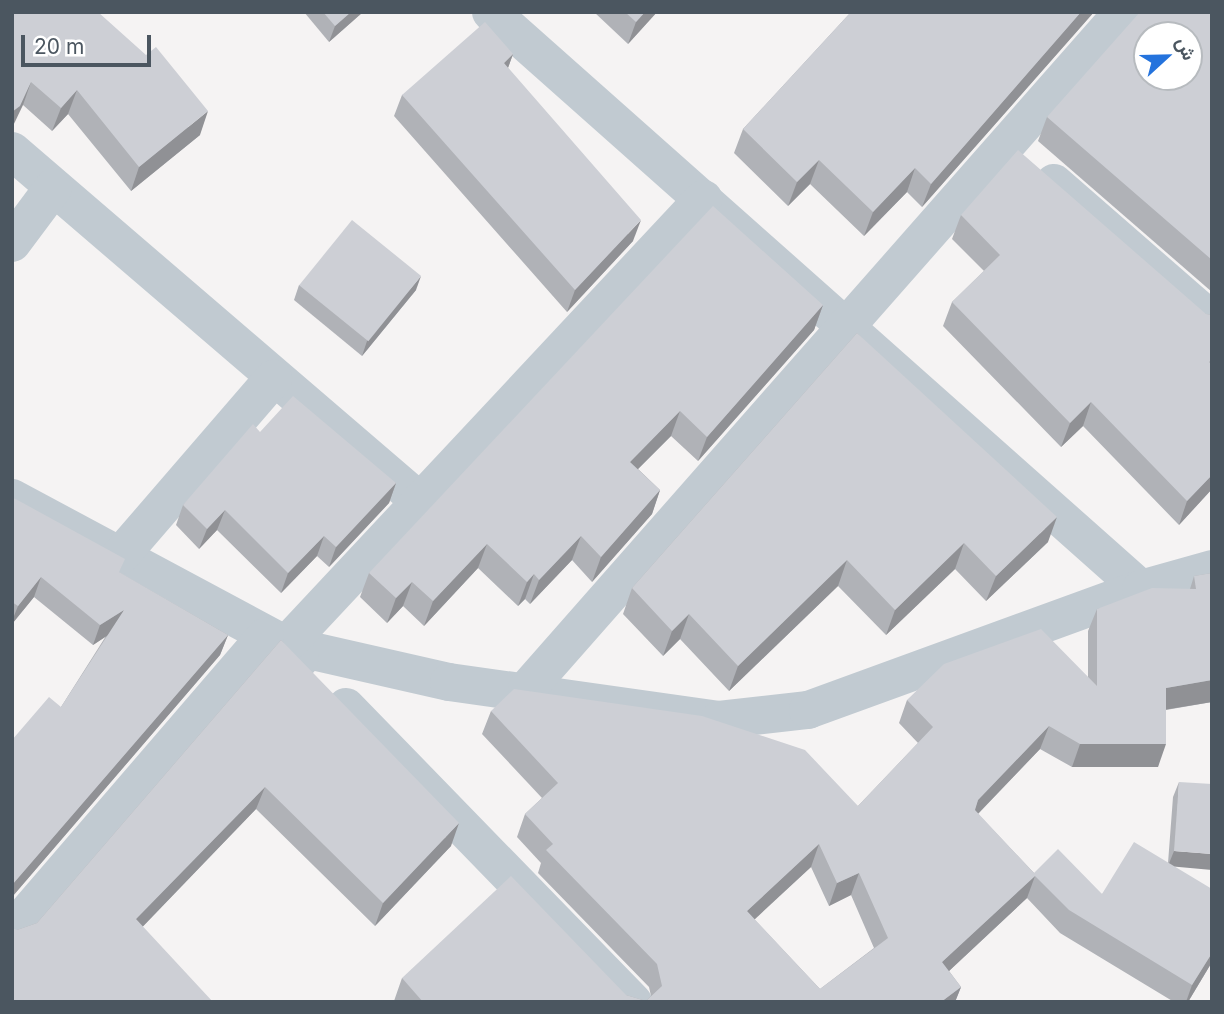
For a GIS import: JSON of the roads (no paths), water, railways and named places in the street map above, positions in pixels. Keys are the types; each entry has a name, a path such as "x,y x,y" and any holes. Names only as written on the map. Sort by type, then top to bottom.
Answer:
{"street":[{"path":"491,12 847,322 1141,589"},
{"path":"527,689 847,322 1123,12"},
{"path":"1007,143 1212,321"},
{"path":"12,151 274,379 416,498"},
{"path":"12,243 54,188"},
{"path":"12,931 275,641 703,199"},
{"path":"121,555 274,379"},
{"path":"12,498 275,641 449,682 527,689 670,715 758,720 808,710 1141,589 1212,569"},
{"path":"275,641 633,1002"}]}
